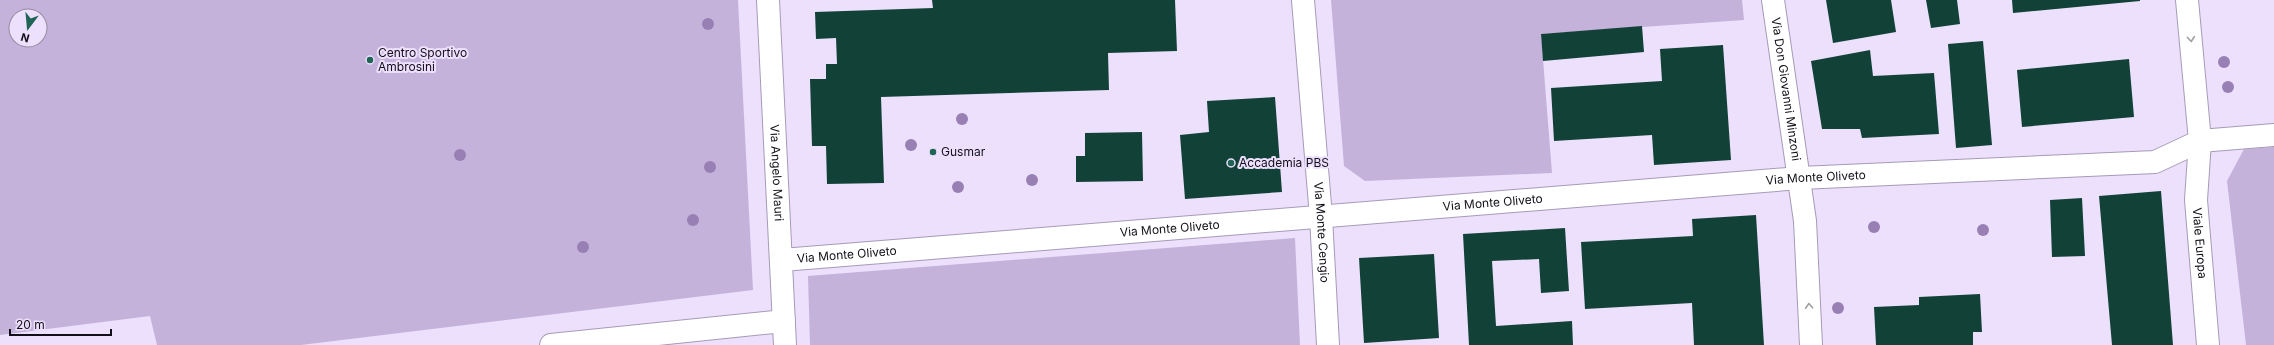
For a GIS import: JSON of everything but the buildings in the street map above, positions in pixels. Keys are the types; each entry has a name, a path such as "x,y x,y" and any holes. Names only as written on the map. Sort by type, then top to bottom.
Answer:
{"street":[{"name":"Via Angelo Mauri","path":"768,0 785,345"},
{"name":"Via Monte Cengio","path":"1303,0 1321,217 1328,345"},
{"name":"Via Don Giovanni Minzoni","path":"1773,0 1800,178 1805,221 1811,345"},
{"name":"Viale Europa","path":"2187,0 2200,141 2196,200 2208,345"},
{"path":"2200,141 2274,135"},
{"name":"Via Monte Oliveto","path":"782,260 1800,178 2154,162 2200,141"},
{"path":"551,345 784,321"}],"shaded area":[{"path":"0,0 738,0 753,290 301,345 157,345 150,316 0,335"},
{"path":"1331,0 1742,0 1744,20 1541,34 1552,173 1365,181 1344,166"},
{"path":"2274,147 2274,345 2246,345 2227,181 2244,149"},
{"path":"1295,238 1300,345 810,345 808,276"}],"place":[{"name":"Centro Sportivo Ambrosini","path":"370,60"},
{"name":"Gusmar","path":"933,152"},
{"name":"Accademia PBS","path":"1231,163"}]}
